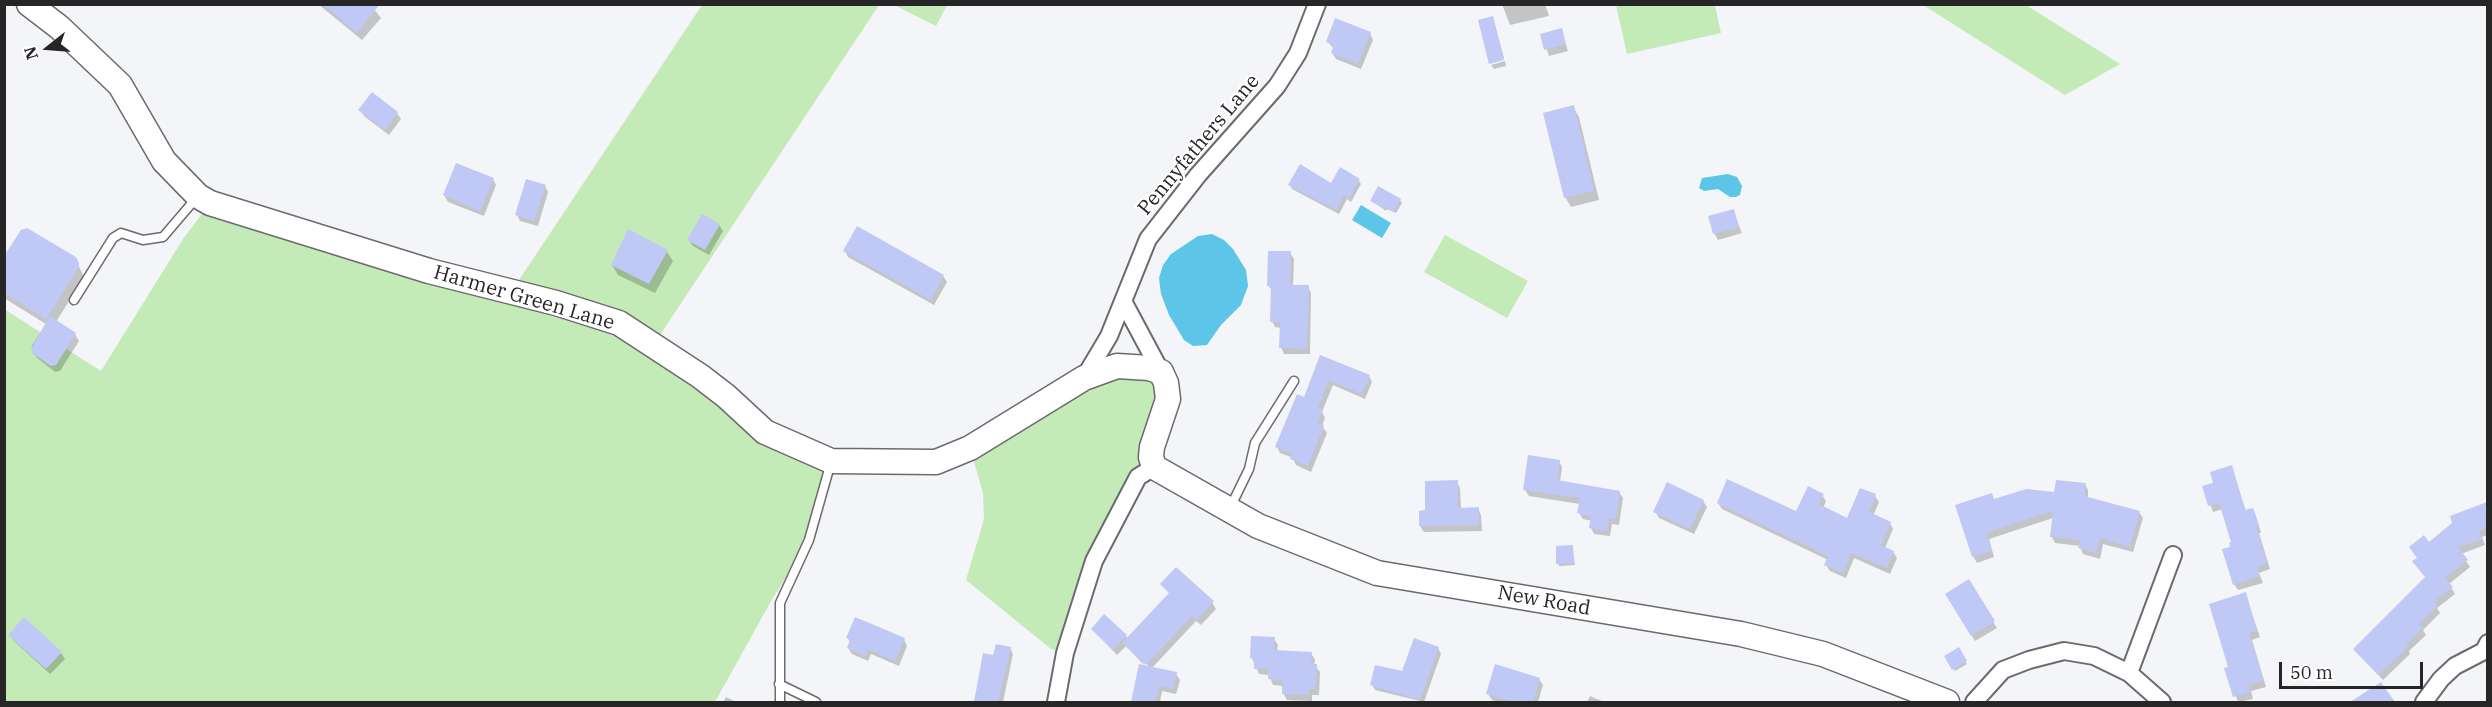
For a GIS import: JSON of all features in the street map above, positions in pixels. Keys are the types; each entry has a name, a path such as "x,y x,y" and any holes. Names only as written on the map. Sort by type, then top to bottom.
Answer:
{"street":[{"name":"Harmer Green Lane","path":"28,4 59,27 120,85 164,161 198,196 210,203 429,271 556,303 619,323 700,376 726,396 765,432 831,461 936,462 970,448 1084,378 1118,366 1149,368 1161,372"},
{"name":"Pennyfathers Lane","path":"1084,378 1109,336 1148,239 1198,175 1277,86 1298,53 1317,4"},
{"path":"1056,702 1065,653 1094,561 1138,477 1154,467 1151,457 1152,447 1168,399 1167,383 1123,301"},
{"name":"New Road","path":"1154,467 1258,526 1377,573 1741,634 1823,654 1947,702"},
{"path":"2129,673 2173,555"},
{"path":"2424,702 2441,679 2456,666 2486,649"},
{"path":"1974,702 2003,670 2029,660 2064,651 2094,656 2129,673 2162,702"}],"lane":[{"path":"74,300 113,238 120,232 143,240 163,237 198,196"},
{"path":"1228,511 1249,469 1255,442 1294,381"},
{"path":"780,702 780,603 809,540 831,461"},
{"path":"779,684 816,702"}],"green space":[{"path":"702,5 879,5 654,344 831,461 809,540 770,603 715,702 5,702 4,309 101,371 183,239 210,203 513,289"},
{"path":"894,5 947,5 936,26"},
{"path":"1616,5 1715,5 1721,33 1627,54"},
{"path":"1923,5 2026,5 2120,64 2065,95"},
{"path":"1445,235 1528,281 1507,318 1424,272"},
{"path":"1161,372 1152,447 1117,515 1065,653 1051,649 966,580 984,519 983,493 970,448 1084,378"}],"water":[{"path":"1728,174 1737,177 1742,186 1740,195 1736,197 1730,197 1718,189 1704,191 1699,188 1702,178"},
{"path":"1361,205 1391,223 1382,238 1352,220"},
{"path":"1212,234 1224,240 1233,249 1246,270 1248,286 1241,305 1221,325 1207,345 1193,346 1184,340 1169,315 1161,294 1159,278 1163,265 1171,254 1198,236"}],"building":[{"path":"323,4 380,4 357,33"},
{"path":"1493,16 1504,60 1489,64 1478,20"},
{"path":"1335,18 1371,32 1358,64 1331,53 1334,45 1326,42"},
{"path":"1562,28 1566,44 1544,50 1540,34"},
{"path":"372,92 398,112 385,130 358,110"},
{"path":"1574,105 1594,191 1564,198 1543,113"},
{"path":"456,163 494,178 480,211 443,195"},
{"path":"1300,164 1331,183 1340,167 1360,179 1349,198 1344,195 1336,210 1288,185"},
{"path":"526,179 546,185 534,221 515,215"},
{"path":"1378,186 1401,199 1394,212 1370,201"},
{"path":"1734,209 1739,227 1713,234 1708,216"},
{"path":"702,214 720,224 705,250 687,240"},
{"path":"857,226 944,275 931,300 843,251"},
{"path":"27,228 76,257 79,263 79,267 46,319 4,293 4,256 21,230"},
{"path":"628,229 668,250 649,284 611,265"},
{"path":"1268,251 1291,251 1290,285 1309,285 1307,349 1279,348 1280,322 1270,322 1271,286 1267,286"},
{"path":"50,316 76,333 56,365 51,366 33,354 31,348"},
{"path":"1320,355 1370,375 1362,394 1329,380 1318,408 1323,410 1317,423 1324,425 1308,466 1290,459 1292,454 1275,447 1297,394 1304,397"},
{"path":"1528,455 1560,460 1557,480 1620,491 1616,519 1609,518 1607,531 1589,528 1591,516 1577,513 1580,498 1523,490"},
{"path":"2232,465 2245,510 2253,508 2267,563 2257,566 2260,576 2233,585 2222,549 2230,547 2231,542 2219,503 2208,506 2202,486 2213,483 2210,472"},
{"path":"1727,479 1796,511 1808,486 1824,494 1819,504 1847,518 1860,488 1876,494 1869,512 1891,522 1881,545 1894,551 1887,568 1851,553 1843,573 1824,565 1828,556 1717,503"},
{"path":"1458,480 1458,508 1479,507 1479,525 1419,526 1419,511 1425,510 1425,481"},
{"path":"2056,480 2086,483 2084,496 2140,511 2130,547 2100,538 2096,553 2078,548 2080,540 2050,537 2053,511 1986,533 1992,551 1972,557 1955,505 1992,493 1994,499 2026,489 2054,492"},
{"path":"1667,482 1704,500 1690,529 1653,512"},
{"path":"2487,502 2487,528 2479,531 2482,539 2458,547 2468,560 2445,578 2453,587 2434,602 2438,606 2419,624 2423,628 2406,645 2408,647 2378,675 2353,649 2425,577 2412,561 2417,558 2409,547 2424,535 2429,542 2452,523 2450,516"},
{"path":"1573,545 1574,563 1556,564 1556,546"},
{"path":"1176,567 1214,601 1197,620 1192,616 1146,665 1122,643 1169,593 1160,584"},
{"path":"1969,579 1995,621 1971,636 1945,594"},
{"path":"2246,592 2257,631 2249,633 2263,680 2249,685 2251,692 2233,697 2224,668 2228,667 2209,604"},
{"path":"1104,614 1127,635 1113,650 1091,629"},
{"path":"24,617 62,652 46,669 8,635"},
{"path":"855,617 905,638 895,661 868,649 865,656 847,648 850,640 846,638"},
{"path":"1251,636 1275,637 1274,650 1312,652 1311,664 1317,664 1316,689 1309,689 1309,695 1282,694 1282,680 1268,679 1268,669 1254,669 1254,659 1250,658"},
{"path":"1414,638 1439,647 1420,700 1370,685 1375,665 1402,671"},
{"path":"996,644 1011,647 998,702 974,702 983,653 993,655"},
{"path":"1959,647 1967,661 1952,670 1944,656"},
{"path":"1139,664 1177,672 1173,689 1159,686 1155,702 1131,702"},
{"path":"1495,664 1540,678 1533,702 1515,702 1486,694"},
{"path":"2381,682 2395,702 2350,702"}]}
